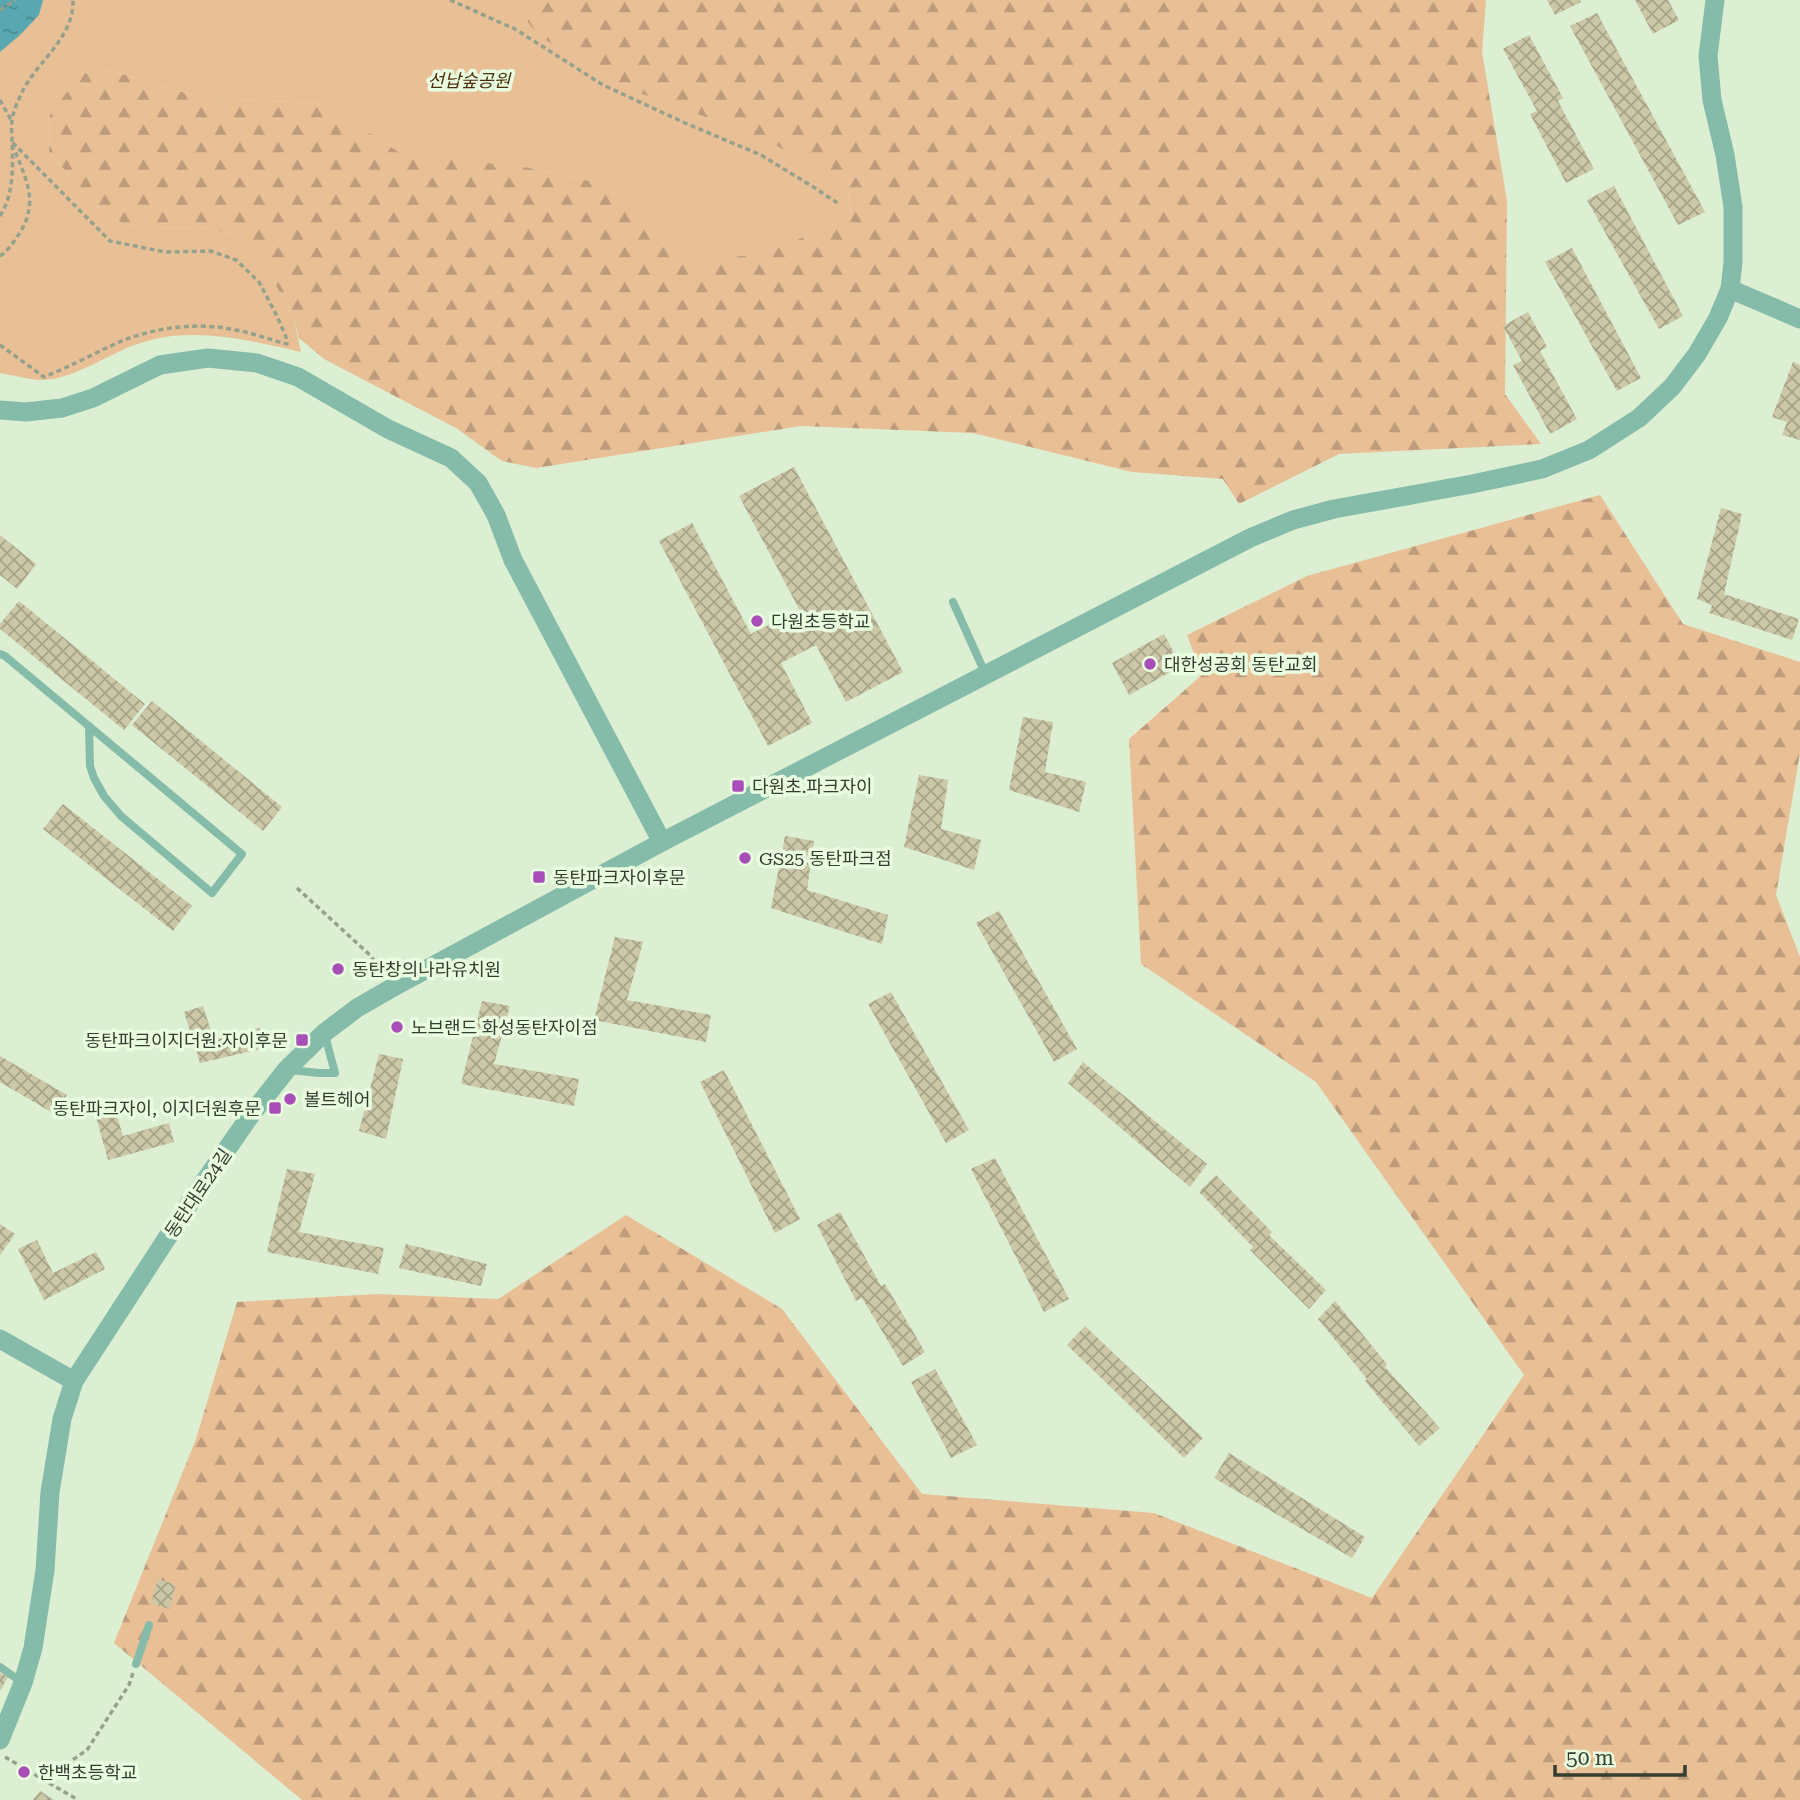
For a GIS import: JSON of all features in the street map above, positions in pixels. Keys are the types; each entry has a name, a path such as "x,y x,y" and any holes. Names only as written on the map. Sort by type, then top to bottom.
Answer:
{"street":[{"name":"동탄대로24길","path":"0,1740 23,1683 33,1648 45,1570 50,1492 62,1419 74,1381 193,1198 250,1116 287,1069 324,1033 356,1008 390,989 662,842 1250,538 1293,520 1334,509 1542,469 1589,450 1639,418 1672,387 1697,354 1718,318 1730,289 1734,255 1733,207 1725,155 1712,100 1708,56 1715,0"},
{"path":"1730,289 1800,319"},
{"path":"0,410 26,412 62,408 93,398 160,365 208,358 257,363 298,377 388,429 451,458 478,483 496,514 513,560 662,842"},
{"path":"0,1339 74,1381"}],"lane":[{"path":"953,602 986,676"},
{"path":"0,654 89,726 242,854 212,893 121,816 104,796 90,766 89,726"},
{"path":"287,1069 335,1073 324,1033"},
{"path":"136,1664 149,1625"},
{"path":"0,1667 23,1683"}],"path":[{"path":"0,10 16,0"},
{"path":"0,216 11,190 12,121 19,97 68,26 73,0"},
{"path":"450,0 515,29 603,85 761,155 839,204"},
{"path":"0,100 12,121"},
{"path":"0,256 16,240 26,223 31,204 27,183 12,142"},
{"path":"0,345 44,377 119,342 153,331 195,326 237,330 287,344 277,316 259,282 236,260 211,251 165,251 110,242 12,142"},
{"path":"297,888 371,956 390,989"},
{"path":"45,1779 87,1750 129,1685 136,1664"},
{"path":"0,1754 78,1800"}],"green space":[{"name":"선납숲공원","path":"0,0 511,0 537,34 607,81 777,146 848,192 851,217 764,253 699,261 599,183 530,168 400,153 323,103 206,99 109,70 82,73 50,114 49,153 99,208 123,224 151,228 200,227 241,236 262,260 294,319 301,352 224,337 185,335 134,345 82,370 55,378 37,380 0,373"},
{"path":"511,0 1486,0 1482,52 1507,201 1505,394 1541,444 1339,454 1239,504 1223,479 1132,472 973,433 801,426 536,468 502,461 456,428 324,359 299,338 294,319 262,260 241,236 200,227 151,228 123,224 99,208 49,153 50,114 81,73 109,70 206,99 323,103 530,168 599,183 699,261 764,253 851,217 848,192 777,146 607,82 536,34"},
{"path":"1600,495 1683,624 1800,662 1800,753 1776,895 1800,957 1800,1800 302,1800 114,1643 196,1439 237,1302 377,1294 498,1299 626,1215 782,1309 922,1494 1154,1513 1372,1598 1524,1375 1316,1082 1141,964 1129,739 1202,675 1187,635 1307,576"}],"water":[{"path":"0,0 43,0 39,15 0,52"}],"building":[{"path":"1547,0 1580,0 1581,2 1555,15"},
{"path":"1635,0 1668,0 1679,20 1653,34"},
{"path":"1597,13 1705,212 1678,225 1570,26"},
{"path":"1529,35 1563,98 1558,101 1594,169 1566,183 1530,114 1537,111 1503,49"},
{"path":"1614,186 1683,316 1659,329 1587,200"},
{"path":"1572,248 1641,378 1617,391 1545,262"},
{"path":"1528,312 1547,347 1540,351 1577,419 1550,434 1513,365 1522,361 1503,326"},
{"path":"1793,362 1800,365 1800,440 1782,435 1787,422 1772,417"},
{"path":"794,467 903,672 846,702 816,645 781,663 812,723 768,746 659,541 692,523 751,634 799,609 739,496"},
{"path":"1721,508 1742,514 1724,594 1799,619 1792,640 1709,613 1712,605 1697,599"},
{"path":"0,535 36,564 17,589 0,575"},
{"path":"19,601 145,704 124,730 0,629 0,624"},
{"path":"1164,634 1181,666 1129,695 1112,663"},
{"path":"152,701 282,807 263,831 132,725"},
{"path":"1023,717 1053,722 1045,772 1086,782 1079,812 1009,790"},
{"path":"919,775 948,780 941,829 981,840 974,870 904,847"},
{"path":"63,804 192,906 173,931 43,829"},
{"path":"785,836 814,841 807,890 888,915 882,944 771,908"},
{"path":"999,911 1077,1049 1054,1062 976,923"},
{"path":"615,937 643,942 627,1000 711,1015 706,1042 594,1020"},
{"path":"891,992 969,1130 946,1143 868,1004"},
{"path":"482,1001 510,1006 494,1064 579,1079 574,1106 461,1084"},
{"path":"203,1006 214,1040 260,1028 265,1048 200,1063 184,1012"},
{"path":"379,1054 403,1059 386,1139 359,1131"},
{"path":"0,1056 67,1095 56,1115 0,1082"},
{"path":"1083,1062 1207,1164 1190,1187 1068,1083"},
{"path":"724,1070 800,1219 775,1233 700,1082"},
{"path":"112,1100 123,1136 169,1123 174,1142 108,1160 93,1106"},
{"path":"995,1158 1069,1299 1044,1312 971,1169"},
{"path":"287,1169 315,1174 299,1232 384,1248 378,1274 267,1252"},
{"path":"1216,1175 1272,1232 1269,1235 1326,1290 1309,1309 1250,1250 1253,1247 1199,1192"},
{"path":"840,1212 881,1286 885,1284 925,1352 903,1366 862,1298 856,1301 817,1225"},
{"path":"0,1224 15,1234 0,1255"},
{"path":"37,1240 53,1273 96,1252 105,1269 44,1300 18,1249"},
{"path":"406,1244 487,1264 481,1286 399,1268"},
{"path":"1335,1301 1387,1364 1385,1367 1440,1428 1419,1446 1318,1319"},
{"path":"1085,1326 1203,1438 1184,1458 1067,1345"},
{"path":"935,1369 977,1445 951,1458 911,1382"},
{"path":"1229,1453 1365,1537 1352,1558 1214,1478"},
{"path":"158,1579 176,1585 169,1609 151,1603"},
{"path":"0,1673 8,1677 0,1691"},
{"path":"40,1791 54,1800 33,1800"}],"place":[{"name":"다원초등학교","path":"757,621"},
{"name":"대한성공회 동탄교회","path":"1150,664"},
{"name":"다원초.파크자이","path":"738,786"},
{"name":"GS25 동탄파크점","path":"745,858"},
{"name":"동탄파크자이후문","path":"539,877"},
{"name":"동탄창의나라유치원","path":"338,969"},
{"name":"노브랜드 화성동탄자이점","path":"397,1027"},
{"name":"동탄파크이지더원.자이후문","path":"302,1040"},
{"name":"볼트헤어","path":"290,1099"},
{"name":"동탄파크자이, 이지더원후문","path":"275,1108"},
{"name":"한백초등학교","path":"24,1772"}]}
